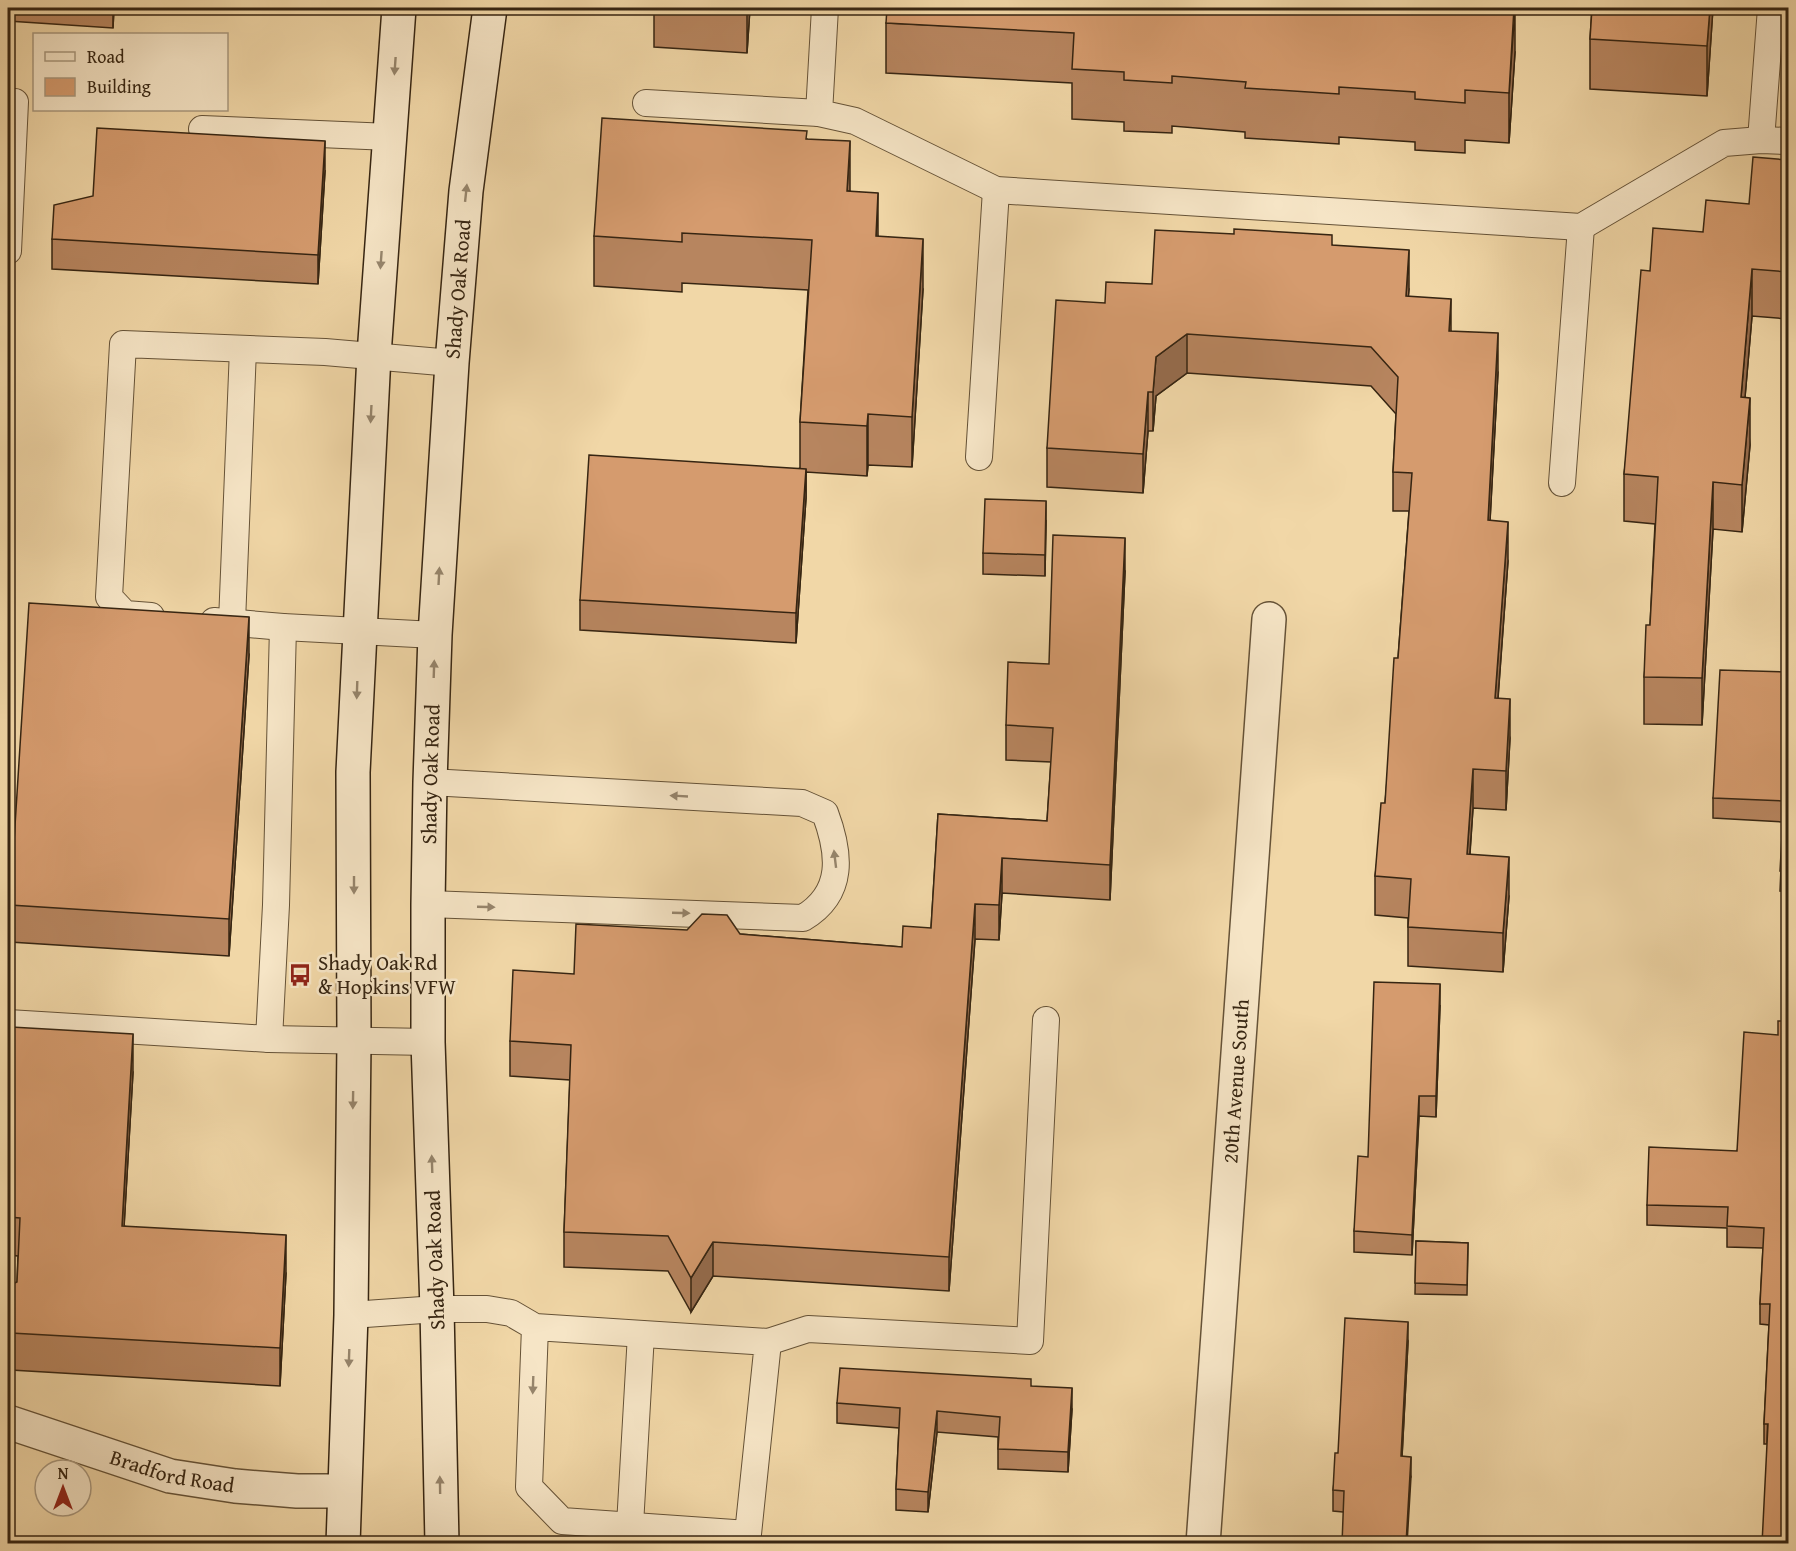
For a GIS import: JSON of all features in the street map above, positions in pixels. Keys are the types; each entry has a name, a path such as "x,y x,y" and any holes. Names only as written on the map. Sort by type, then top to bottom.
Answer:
{"main road":[{"path":"343,1544 351,1315 354,1041 353,772 374,355 399,8"},
{"name":"Shady Oak Road","path":"442,1544 428,1042 430,782 435,635 452,363 466,191 490,8"},
{"name":"20th Avenue South","path":"1203,1544 1269,619"},
{"name":"Bradford Road","path":"8,1422 170,1476 235,1486 297,1491 344,1491"}],"lane":[{"path":"819,113 825,8"},
{"path":"1761,140 1772,8"},
{"path":"8,251 15,102"},
{"path":"646,104 819,113 855,121 996,190 1581,227 1724,143 1761,140 1788,141"},
{"path":"202,129 390,137"},
{"path":"979,457 996,190"},
{"path":"1562,483 1581,227"},
{"path":"435,635 283,627 125,614 108,597 123,344 374,355 452,363"},
{"path":"232,622 243,349"},
{"path":"269,1039 276,905 283,627"},
{"path":"428,904 803,918 817,910 831,890 837,868 831,831 825,813 802,803 430,782"},
{"path":"351,1315 437,1308 487,1308 511,1313 535,1327 768,1342 808,1329 1029,1341 1046,1020"},
{"path":"8,1023 269,1039 428,1042"},
{"path":"535,1327 529,1487 562,1521 748,1534 768,1342"},
{"path":"630,1525 641,1334"}],"building":[{"path":"887,8 1514,8 1509,93 1465,90 1465,103 1415,99 1415,92 1339,87 1339,94 1245,88 1246,82 1172,76 1172,83 1124,80 1124,72 1072,69 1074,33 886,23"},
{"path":"1592,8 1710,8 1707,46 1590,39"},
{"path":"602,118 807,131 806,139 850,141 847,191 878,193 876,236 923,239 912,417 868,414 867,426 800,422 812,240 682,233 682,242 594,236"},
{"path":"97,128 325,141 318,255 52,239 54,205 93,196"},
{"path":"1753,157 1788,160 1788,272 1752,269 1741,397 1750,398 1742,485 1713,482 1702,678 1644,677 1646,625 1650,625 1658,477 1624,474 1641,270 1650,271 1653,228 1703,232 1706,200 1749,204"},
{"path":"1234,229 1332,235 1332,245 1409,250 1406,296 1451,299 1449,331 1498,333 1488,520 1508,522 1495,698 1510,699 1506,771 1473,769 1467,854 1509,857 1503,933 1408,927 1411,879 1375,876 1381,803 1385,803 1394,658 1398,658 1412,473 1393,472 1398,377 1371,347 1187,334 1156,357 1153,392 1148,392 1143,454 1047,448 1056,300 1105,303 1106,282 1152,284 1155,230 1234,234"},
{"path":"589,455 806,469 796,613 580,600"},
{"path":"985,499 1046,501 1045,555 983,553"},
{"path":"1053,535 1125,538 1110,865 1002,858 999,905 975,904 949,1257 713,1242 691,1278 668,1236 564,1232 571,1045 510,1041 513,970 574,974 576,924 687,930 702,914 727,915 740,934 902,947 903,926 931,928 938,814 1047,821 1053,728 1006,725 1008,662 1049,664"},
{"path":"29,603 249,617 229,919 10,905"},
{"path":"1788,639 1788,871 1780,871 1784,801 1713,798 1720,670 1787,672"},
{"path":"1374,982 1440,984 1436,1096 1419,1096 1412,1235 1354,1231 1358,1156 1368,1157"},
{"path":"1778,1021 1788,1021 1788,1544 1762,1544 1768,1424 1764,1424 1770,1304 1760,1304 1764,1228 1727,1226 1728,1207 1647,1205 1649,1147 1737,1151 1744,1032 1778,1035"},
{"path":"11,1027 133,1034 122,1226 286,1235 280,1348 11,1333 8,1325 8,1286 17,1282 20,1218 8,1217 8,1085"},
{"path":"1416,1241 1468,1243 1467,1285 1415,1283"},
{"path":"1345,1318 1408,1322 1401,1456 1411,1457 1406,1544 1342,1544 1344,1491 1333,1490 1335,1453 1338,1453"},
{"path":"840,1368 1031,1379 1031,1386 1072,1388 1068,1452 998,1449 1000,1417 937,1411 928,1492 896,1489 900,1408 837,1403"}],"place":[{"name":"Shady Oak Rd & Hopkins VFW","path":"300,975"}]}
